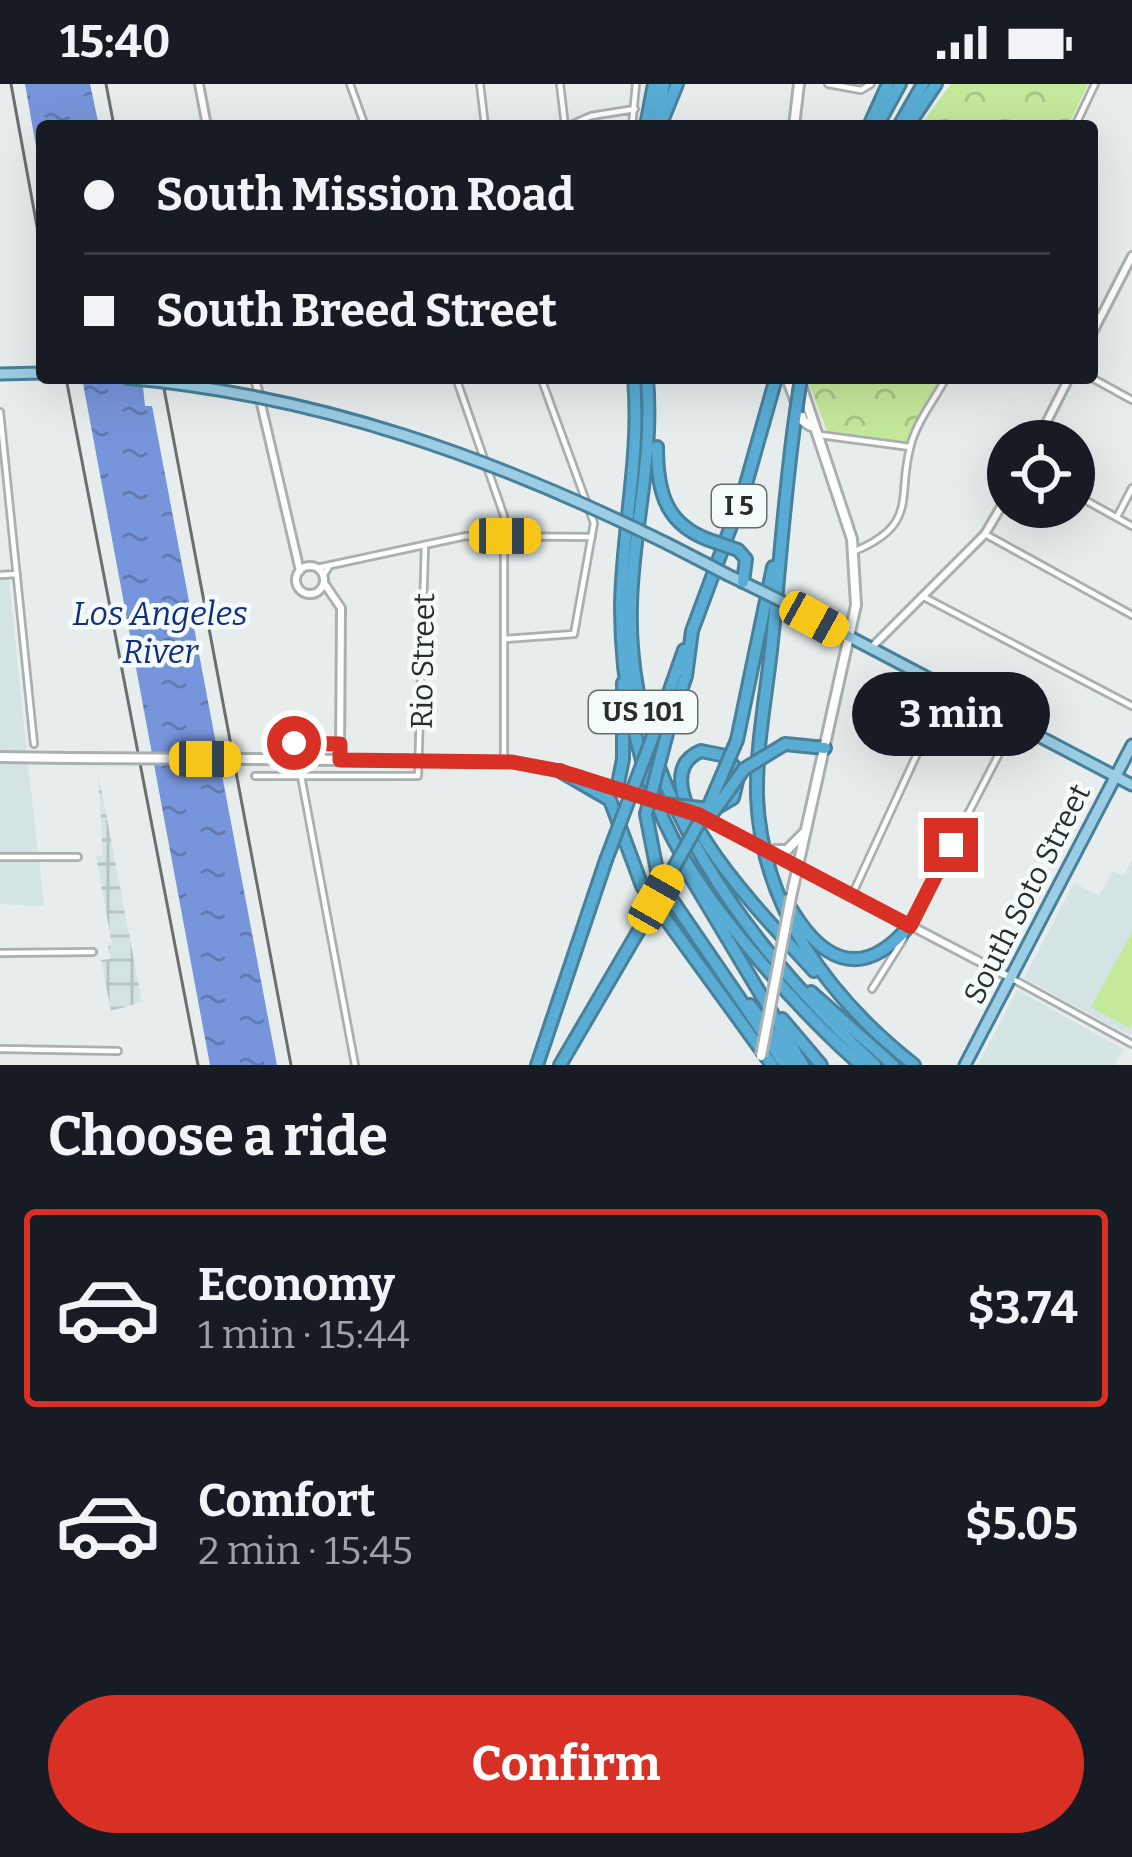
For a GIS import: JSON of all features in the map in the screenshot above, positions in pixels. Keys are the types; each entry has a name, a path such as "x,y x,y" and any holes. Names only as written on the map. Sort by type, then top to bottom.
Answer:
{"highway":[{"path":"645,120 650,84"},
{"path":"660,120 664,84"},
{"path":"661,120 676,84"},
{"path":"875,120 888,84"},
{"path":"877,120 900,84"},
{"path":"906,120 923,84"},
{"path":"908,120 936,84"},
{"name":"US 101","path":"635,384 639,430 621,600 638,740 674,841 788,990 861,1065"},
{"name":"US 101","path":"647,384 648,479 631,605 640,698 668,796 684,828 787,969 875,1065"},
{"name":"I 5","path":"774,384 744,491 692,631 686,676 646,814 659,881 780,1064"},
{"name":"I 5","path":"798,384 759,771 769,878 789,924 853,1009 914,1065"},
{"path":"650,415 664,502 682,527 738,550 746,559 743,582"},
{"path":"564,1065 674,868 737,740 758,658 791,447"},
{"path":"533,1065 692,631"},
{"path":"617,789 626,668"},
{"path":"674,868 758,756 785,744 825,748"},
{"path":"665,804 713,809 733,798 739,773 726,756 707,750 687,758 679,771 679,789 693,818 734,879 853,1009"},
{"path":"560,771 610,800 642,886 780,1064"},
{"path":"674,841 694,885 800,1065"},
{"path":"768,849 796,918 827,952 843,959 869,957 896,943 910,926"},
{"path":"712,962 800,1065"},
{"path":"787,969 893,1065"},
{"path":"760,994 821,1065"}],"main road":[{"path":"795,120 799,84"},
{"path":"0,374 36,373"},
{"path":"166,384 279,400 432,441 562,491 1132,785"},
{"path":"789,384 803,421 814,431"},
{"path":"760,1060 791,897 850,640 855,550 801,384"},
{"name":"South Soto Street","path":"964,1065 1132,745"},
{"path":"0,757 504,762 560,771 699,815 798,867"},
{"path":"768,849 787,850 806,831"}],"street":[{"path":"199,84 206,120"},
{"path":"350,84 363,120"},
{"path":"480,84 484,120"},
{"path":"560,84 566,120"},
{"path":"633,120 637,84"},
{"path":"828,84 869,86"},
{"path":"1078,120 1095,84"},
{"path":"588,120 635,109"},
{"path":"1098,322 1132,256"},
{"path":"1098,381 1132,400"},
{"path":"256,384 275,485 300,557 298,588 333,596"},
{"path":"458,384 502,502 504,762"},
{"path":"504,638 572,638 592,537 591,509 543,384"},
{"path":"855,550 872,543 905,507 910,447 943,384"},
{"path":"1047,420 1066,384"},
{"path":"0,412 34,745"},
{"path":"814,431 910,447"},
{"path":"1117,518 1132,488"},
{"path":"1095,506 1132,526"},
{"path":"870,650 989,528"},
{"path":"985,534 1132,615"},
{"path":"300,571 466,536 592,537"},
{"name":"Rio Street","path":"369,776 418,776 422,762 425,545"},
{"path":"300,557 314,567 341,608 340,760"},
{"path":"317,592 330,565"},
{"path":"0,575 17,574"},
{"path":"922,596 1132,706"},
{"path":"852,895 947,689"},
{"path":"872,989 910,926 1014,725"},
{"path":"286,743 340,744"},
{"path":"255,776 369,776 370,761"},
{"path":"301,776 355,1065"},
{"path":"0,857 78,857"},
{"path":"798,867 1132,1044"},
{"path":"0,952 93,952"},
{"path":"0,1049 118,1051"}],"shaded area":[{"path":"9,578 44,906 0,904 0,579"},
{"path":"98,772 142,1002 111,1011 101,960 111,959 108,946 112,944 96,856 103,855"},
{"path":"1132,860 1130,1036 1024,978 1074,883 1099,896 1113,871 1123,876"},
{"path":"1017,990 1123,1049 1115,1065 978,1065"}],"green space":[{"path":"951,84 1088,84 1071,120 924,120"},
{"path":"809,384 937,384 907,442 827,431"},
{"path":"1132,932 1132,1022 1129,1028 1091,1007"}],"water":[{"path":"25,84 90,84 98,120 36,120 36,147"},
{"name":"Los Angeles River","path":"83,384 143,384 145,406 152,406 277,1065 210,1065"}],"railway":[{"path":"11,84 36,221"},
{"path":"106,84 113,120"},
{"path":"67,384 198,1065"},
{"path":"163,384 291,1065"}],"route":[{"path":"294,743 340,744 340,760 524,763 593,781 699,815 910,926 951,845"}]}
